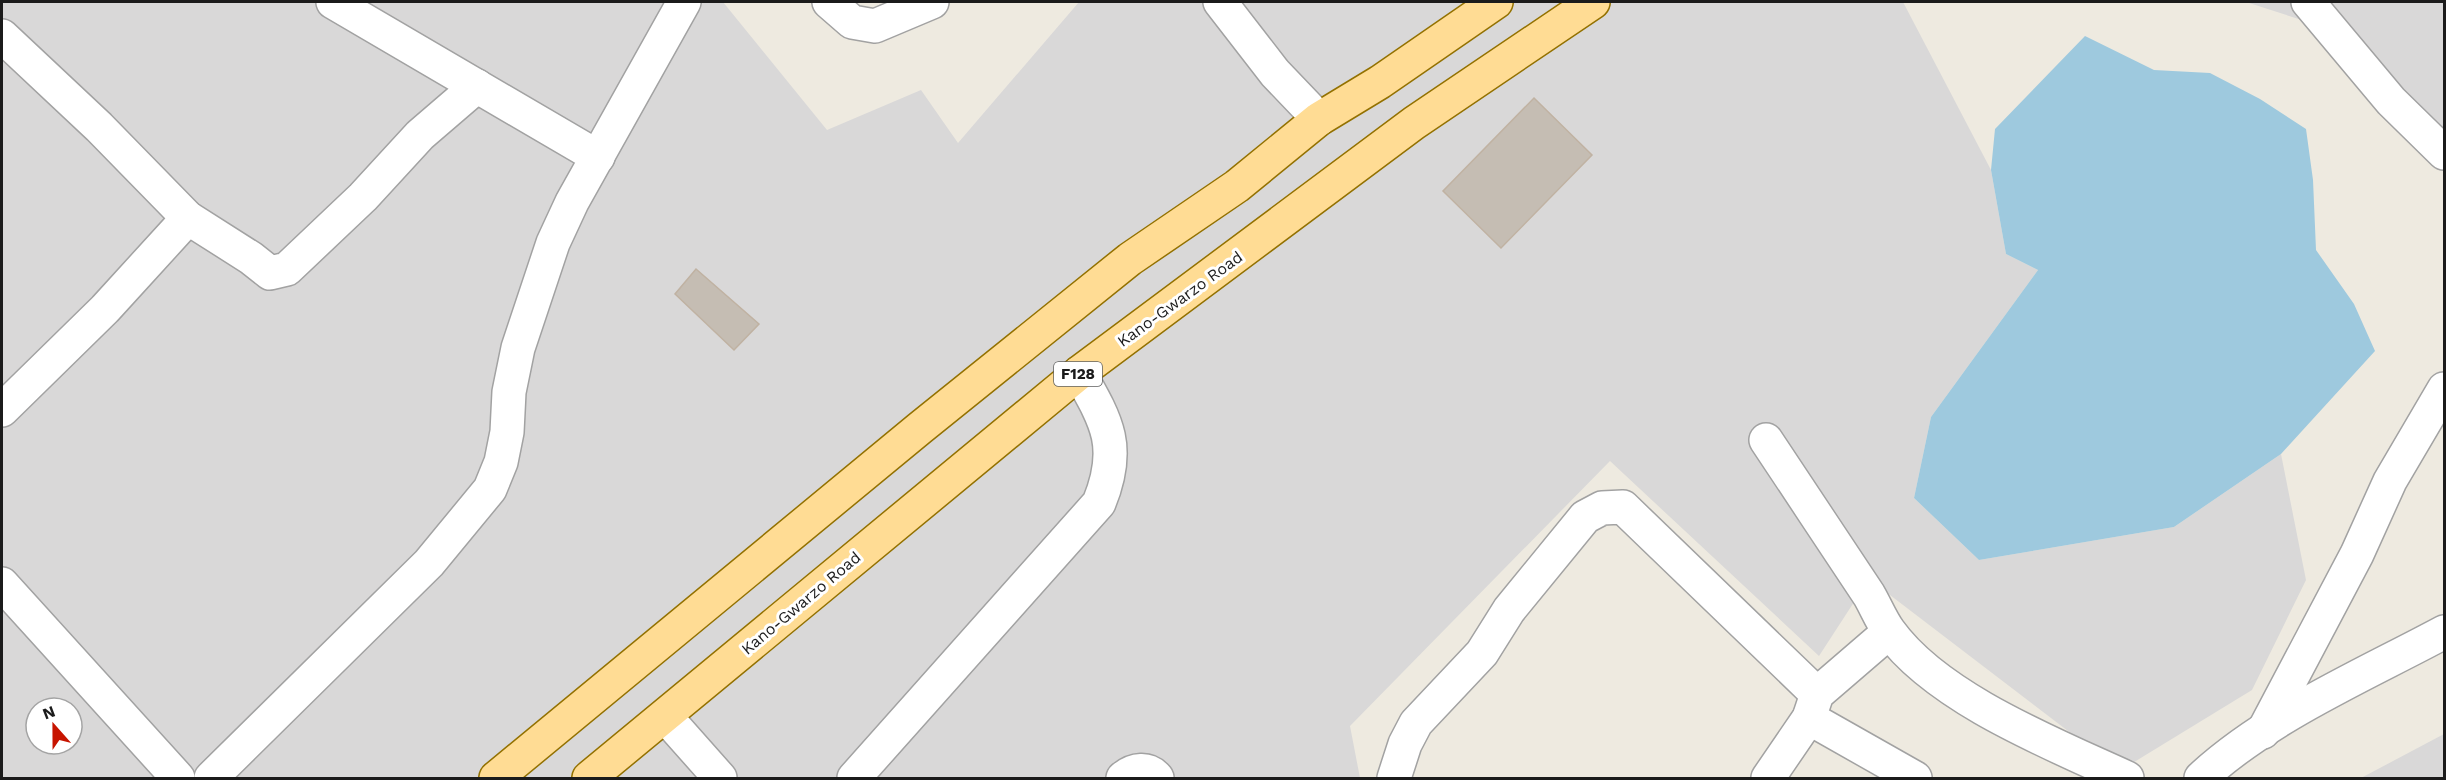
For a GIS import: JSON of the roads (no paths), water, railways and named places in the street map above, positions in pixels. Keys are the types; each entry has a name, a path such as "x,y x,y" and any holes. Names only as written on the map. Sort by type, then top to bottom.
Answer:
{"main road":[{"path":"496,778 1130,259 1237,186 1319,119 1380,82 1496,2"},
{"name":"Kano-Gwarzo Road","path":"589,778 1079,373 1414,123 1593,2"}],"street":[{"path":"333,2 597,157"},
{"path":"211,778 429,563 490,489 501,462 507,432 509,392 518,348 553,243 597,157 684,2"},
{"path":"829,2 852,22 875,26 932,2"},
{"path":"1220,2 1275,73 1319,119"},
{"path":"2308,2 2391,100 2445,153"},
{"path":"2,36 99,127 188,218 251,258 270,273 287,269 363,197 420,135 477,86"},
{"path":"2,410 105,309 188,218"},
{"path":"854,778 1099,502 1108,481 1112,453 1099,408 1079,373"},
{"path":"2263,732 2357,554 2391,481 2445,389"},
{"path":"1766,440 1872,600 1889,632 1951,689 1996,715 2127,778"},
{"path":"1394,778 1405,744 1416,723 1482,653 1509,610 1585,517 1602,508 1623,507 1813,706 1915,778"},
{"path":"2,584 178,778"},
{"path":"1768,778 1813,706 1889,632"},
{"path":"2200,778 2263,732 2331,692 2445,632"},
{"path":"665,716 720,778"},
{"path":"1123,778 1138,770 1147,771 1157,778"}],"water":[{"path":"2085,36 2154,70 2210,73 2260,99 2306,129 2313,180 2316,250 2354,304 2375,351 2281,454 2174,527 1979,560 1914,498 1931,417 2038,270 2006,254 1991,170 1995,129"}]}
